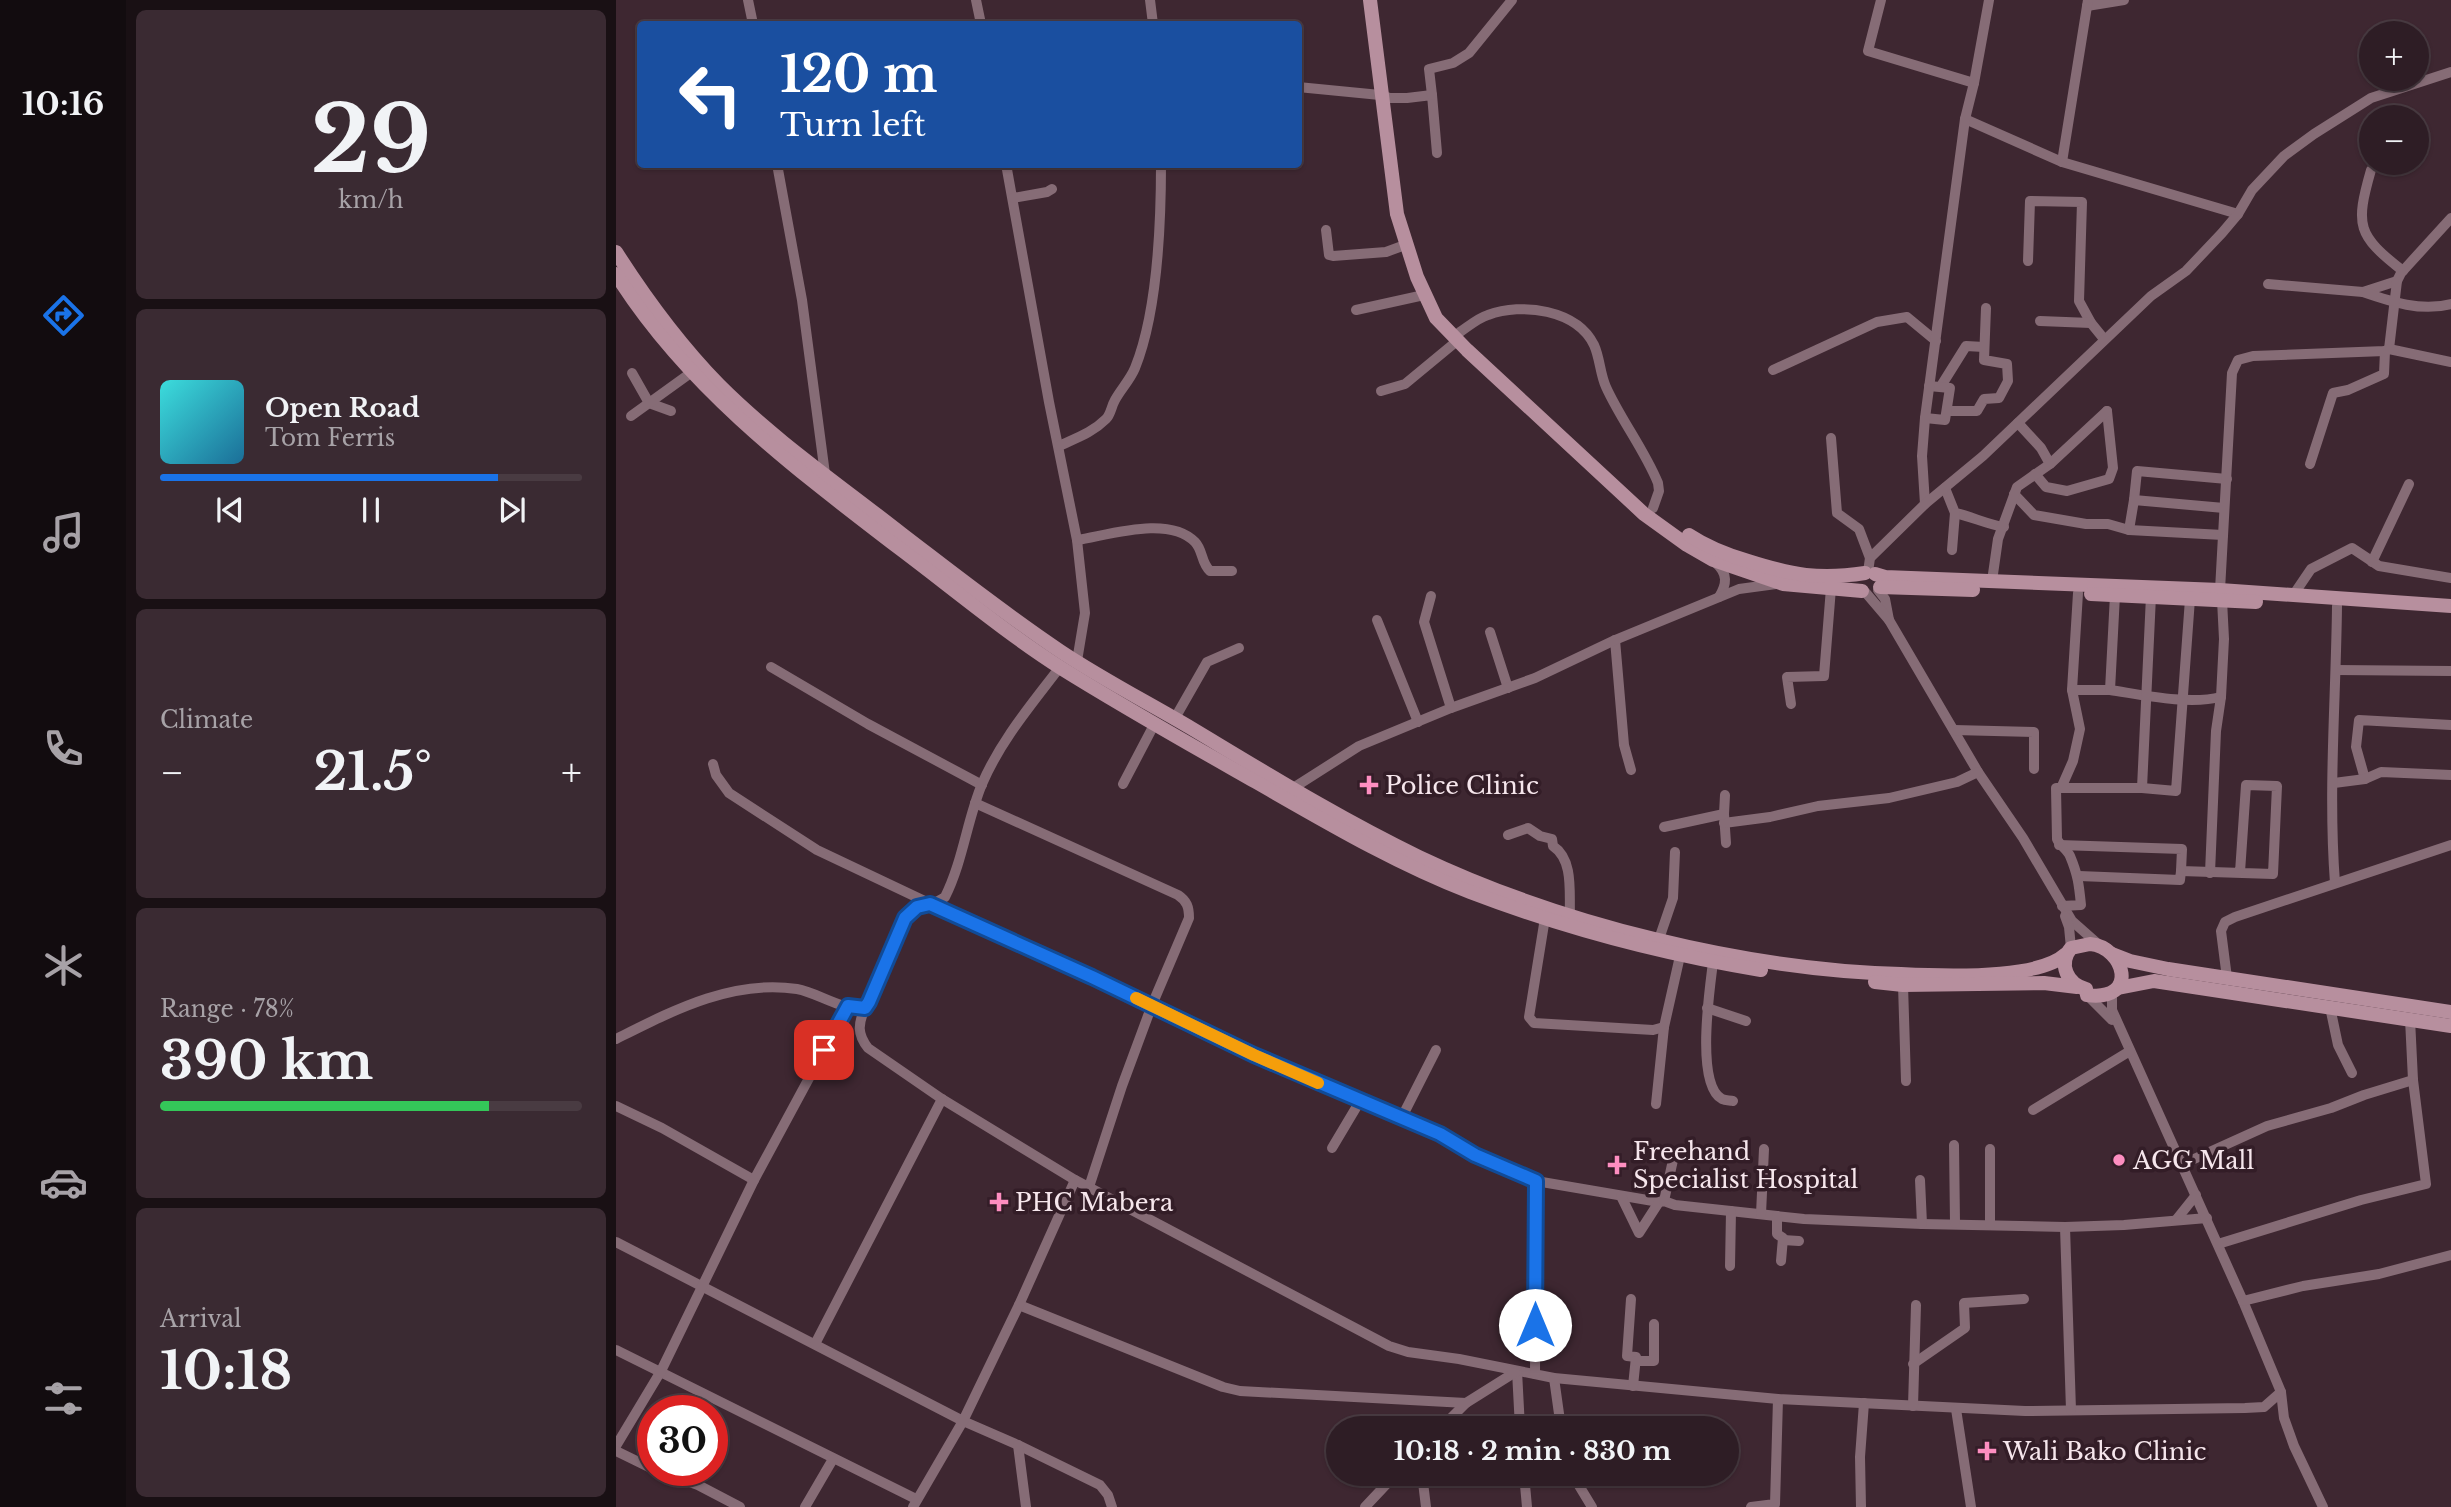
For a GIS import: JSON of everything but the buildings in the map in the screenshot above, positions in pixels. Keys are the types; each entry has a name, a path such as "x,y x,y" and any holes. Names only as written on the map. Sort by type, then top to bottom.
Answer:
{"main road":[{"path":"1370,0 1405,211 1418,258 1434,297 1459,336 1644,514 1676,538 1713,560 1783,584 1831,588 1885,577 1992,581 2221,595 2451,615"},
{"path":"1379,0 1397,214 1405,245 1424,295 1436,317 1653,508 1693,538 1712,548 1781,572 1825,577 2190,599 2221,595 2294,594 2451,606"},
{"path":"616,252 665,323 717,383 780,440 974,589 1077,661 1175,718 1338,830 1440,879 1545,918 1680,956 1796,975 1903,985 2044,984 2104,996 2154,981 2451,1026"},
{"path":"618,280 692,372 741,421 799,471 998,623 1060,667 1155,723 1287,793 1422,858 1570,916 1659,939 1782,964 1885,974 2014,971 2054,963 2068,951 2099,945 2112,954 2143,965 2451,1012"},
{"path":"2068,951 2064,963 2066,972 2082,991"},
{"path":"2112,954 2120,970 2121,981 2115,991"}],"street":[{"path":"748,0 752,21"},
{"path":"976,0 980,21"},
{"path":"1150,0 1153,21"},
{"path":"1437,153 1429,69 1453,63 1469,53 1512,0"},
{"path":"1881,0 1868,51 1974,83"},
{"path":"1925,504 1922,456 1929,386 1965,119 1989,0"},
{"path":"2062,162 2087,3 2124,0"},
{"path":"1871,580 1925,504 2018,423 2151,296 2186,271 2238,214 2252,190 2284,156 2371,99 2451,72"},
{"path":"1302,87 1385,96 1432,95"},
{"path":"1965,119 2062,162 2238,214"},
{"path":"778,168 802,300 825,474"},
{"path":"1007,168 1077,540 1085,613 1077,661"},
{"path":"1059,446 1091,432 1109,417 1114,401 1133,372 1147,324 1158,237 1161,168"},
{"path":"2369,175 2364,193 2361,226 2374,249 2403,271"},
{"path":"1013,198 1047,192 1052,188"},
{"path":"2028,261 2030,201 2082,202 2079,301 2104,340"},
{"path":"2310,464 2333,393 2348,390 2384,374 2397,281 2451,218"},
{"path":"1326,230 1329,255 1333,256 1386,252 1405,245"},
{"path":"2363,292 2397,281"},
{"path":"2269,284 2363,292 2394,303 2434,308 2451,304"},
{"path":"1356,310 1424,295"},
{"path":"1947,411 1977,411 1984,399 1999,398 2008,381 2007,364 1984,360 1986,308"},
{"path":"1381,391 1405,384 1459,336 1489,314 1511,310 1558,314 1578,324 1594,345 1606,386 1658,483 1659,491 1653,508"},
{"path":"1773,369 1877,322 1897,318 1907,317 1936,341"},
{"path":"2040,321 2091,323"},
{"path":"1941,386 1966,346 1984,347"},
{"path":"2210,873 2216,731 2221,698 2224,639 2221,595 2224,508 2232,373 2238,360 2253,356 2387,350 2451,362"},
{"path":"631,416 692,372"},
{"path":"632,373 649,403 671,411"},
{"path":"1925,418 1945,420 1950,388 1929,386"},
{"path":"1992,581 1998,539 2017,487 2035,474 2050,464 2107,411 2113,468 2109,480 2067,491 2046,487 2035,474"},
{"path":"2018,423 2041,448 2050,464"},
{"path":"1831,438 1837,513 1858,528 1871,580 1885,599 1889,621 1978,772 2023,838 2062,906 2072,921 2099,945"},
{"path":"2129,530 2137,471 2227,479"},
{"path":"2372,562 2409,484"},
{"path":"1945,488 1955,513 1952,550"},
{"path":"2014,494 2034,515 2086,524 2108,524 2129,530 2223,535"},
{"path":"2134,500 2224,508"},
{"path":"1955,513 2004,527"},
{"path":"1077,540 1155,527 1167,529 1192,539 1210,571 1232,571"},
{"path":"2294,594 2311,569 2352,548 2379,566 2451,578"},
{"path":"1713,560 1725,576 1719,597"},
{"path":"1287,793 1359,746 1451,708 1535,678 1615,639 1745,587 1783,584"},
{"path":"1791,704 1787,677 1824,676 1831,588"},
{"path":"2062,786 2073,761 2080,729 2072,690 2078,593"},
{"path":"2110,690 2115,595"},
{"path":"1431,596 1424,622 1451,708"},
{"path":"2142,788 2151,596"},
{"path":"2062,906 2081,905 2079,876 2071,864 2070,854 2059,845 2057,839 2056,788 2142,788 2176,791 2190,599"},
{"path":"2335,883 2332,843 2332,742 2337,606"},
{"path":"1377,620 1418,722"},
{"path":"1490,632 1508,688"},
{"path":"1615,639 1624,745 1631,770"},
{"path":"1175,718 1207,662 1239,648"},
{"path":"771,667 868,724 982,785"},
{"path":"1060,667 1011,730 982,785 945,897 917,907 905,918 859,1021 859,1031 868,1048 942,1099 1088,1188 1176,1231 1389,1346 1408,1352 1554,1378 1778,1399 1956,1409 2264,1407 2281,1392"},
{"path":"2336,670 2451,671"},
{"path":"2072,690 2110,690 2211,700 2221,698"},
{"path":"2365,779 2356,747 2359,720 2451,725"},
{"path":"1123,784 1155,723"},
{"path":"1954,730 2034,732 2034,769"},
{"path":"713,764 716,775 729,793 817,850 1254,1055 1402,1117 1440,1134 1475,1155 1536,1181 1675,1205 1777,1216 1922,1224 2065,1227 2207,1218"},
{"path":"1664,827 1724,819 1770,817 1818,806 1889,798 1956,782 1978,772"},
{"path":"2334,783 2365,779 2381,772 2451,775"},
{"path":"2181,871 2273,874 2277,786 2246,785 2240,872"},
{"path":"1725,795 1726,843"},
{"path":"975,803 1184,899 1189,909 1189,918 1152,1005 1088,1188"},
{"path":"1508,835 1528,828 1552,839 1553,846 1566,859 1570,916"},
{"path":"2059,845 2182,849 2180,880 2079,876"},
{"path":"2227,978 2221,931 2225,922 2235,916 2451,845"},
{"path":"1659,939 1673,898 1675,852"},
{"path":"2062,906 2069,927 2068,951"},
{"path":"1545,918 1529,1017 1534,1023 1653,1030 1664,1027"},
{"path":"1656,1104 1664,1027 1680,956"},
{"path":"1713,962 1705,1039 1710,1075 1715,1091 1722,1099 1733,1101"},
{"path":"1903,985 1906,1081"},
{"path":"616,1039 687,1005 743,989 793,989 810,992 848,1006 865,1008"},
{"path":"2082,991 2106,1012 2124,1038"},
{"path":"2115,991 2112,1010 2243,1301 2281,1392 2284,1418 2323,1507"},
{"path":"616,1446 661,1371 754,1180 848,1006"},
{"path":"2330,1007 2338,1045 2352,1073"},
{"path":"1707,1008 1746,1021"},
{"path":"2218,1244 2361,1200 2426,1184 2413,1080 2410,1019"},
{"path":"1402,1117 1436,1050"},
{"path":"2033,1110 2130,1051"},
{"path":"2183,1164 2267,1126 2332,1108 2413,1080"},
{"path":"815,1344 942,1099"},
{"path":"1332,1149 1360,1101"},
{"path":"616,1106 662,1128 754,1180"},
{"path":"1954,1145 1955,1223"},
{"path":"1761,1214 1764,1149"},
{"path":"1990,1149 1990,1225"},
{"path":"1621,1196 1639,1233 1661,1202 1674,1160"},
{"path":"616,1350 833,1459 914,1503 962,1421 1019,1305 1075,1180"},
{"path":"1920,1180 1922,1224"},
{"path":"1535,1374 1536,1181"},
{"path":"2176,1220 2196,1195"},
{"path":"1730,1266 1731,1211"},
{"path":"1777,1216 1777,1234 1783,1240 1799,1241"},
{"path":"2065,1227 2071,1410"},
{"path":"1781,1261 1783,1240"},
{"path":"616,1242 962,1421 1100,1485 1108,1495 1112,1507"},
{"path":"2243,1301 2303,1286 2379,1274 2451,1255"},
{"path":"1631,1299 1627,1356 1636,1357 1633,1386"},
{"path":"1913,1364 1965,1328 1964,1303 2024,1299"},
{"path":"1019,1305 1223,1387 1240,1391 1466,1403"},
{"path":"1913,1406 1916,1305"},
{"path":"1636,1361 1654,1362 1654,1324"},
{"path":"1453,1416 1466,1403 1517,1371"},
{"path":"1517,1371 1519,1416"},
{"path":"1554,1378 1559,1416"},
{"path":"1751,1507 1776,1506 1778,1399"},
{"path":"1861,1507 1860,1457 1864,1403"},
{"path":"1956,1409 1971,1507"},
{"path":"1018,1445 1026,1507"},
{"path":"616,1451 637,1461"},
{"path":"805,1507 833,1459"},
{"path":"700,1486 740,1507"},
{"path":"1365,1507 1385,1486"},
{"path":"1423,1486 1426,1507"},
{"path":"1525,1486 1527,1507"},
{"path":"1579,1486 1592,1507"}],"slow traffic":[{"path":"1136,998 1318,1083"}],"place":[{"name":"Police Clinic","path":"1369,785"},
{"name":"AGG Mall","path":"2119,1160"},
{"name":"Freehand Specialist Hospital","path":"1617,1165"},
{"name":"PHC Mabera","path":"999,1202"},
{"name":"Wali Bako Clinic","path":"1987,1451"}],"route":[{"path":"824,1050 848,1006 865,1008 869,1002 905,918 917,907 930,904 1092,977 1254,1055 1440,1134 1475,1155 1536,1181 1535,1325"}]}
